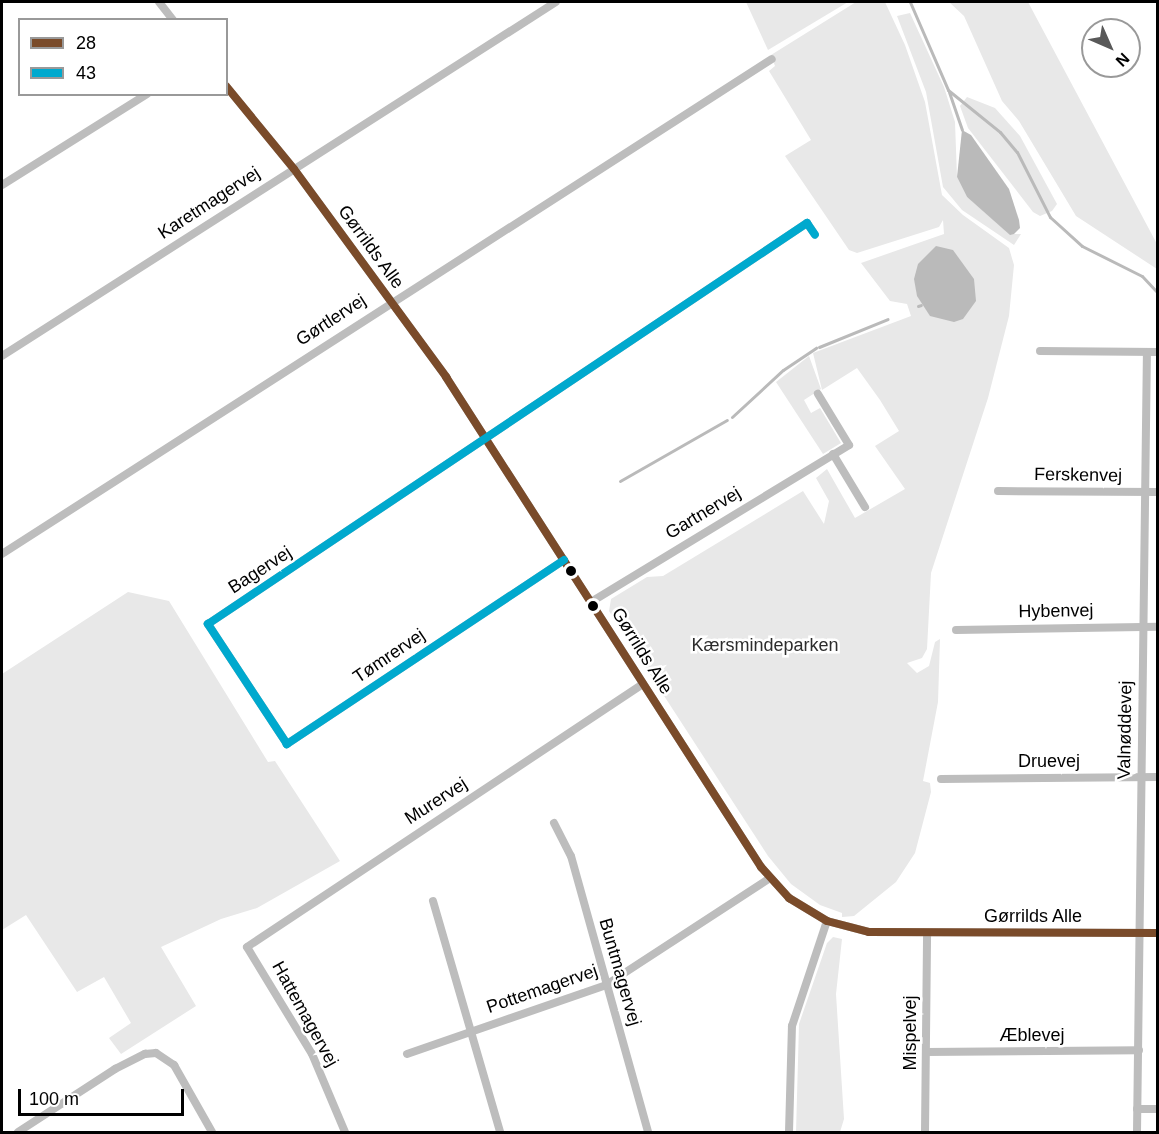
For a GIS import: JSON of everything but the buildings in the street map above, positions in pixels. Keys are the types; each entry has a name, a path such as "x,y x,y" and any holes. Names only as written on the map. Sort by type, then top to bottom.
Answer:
{"street":[{"path":"159,2 171,18"},
{"name":"Karetmagervej","path":"2,356 556,2"},
{"name":"Gørtlervej","path":"2,554 390,301 772,59"},
{"name":"Gørrilds Alle","path":"228,88 294,169 390,301 487,441 770,878 789,898 827,921 869,932 1158,933"},
{"path":"2,185 144,96"},
{"path":"487,441 807,223 815,235"},
{"path":"1040,351 1158,352"},
{"name":"Valnøddevej","path":"1137,1132 1148,352"},
{"path":"818,394 849,445 833,454 865,507"},
{"name":"Bagervej","path":"251,690 208,624 487,441"},
{"name":"Gartnervej","path":"591,602 833,454"},
{"name":"Ferskenvej","path":"998,491 1158,492"},
{"name":"Tømrervej","path":"251,690 287,744 564,560"},
{"name":"Hybenvej","path":"956,630 1158,627"},
{"name":"Murervej","path":"247,947 643,684"},
{"name":"Druevej","path":"941,779 1158,777"},
{"name":"Buntmagervej","path":"554,822 571,856 648,1132"},
{"name":"Pottemagervej","path":"406,1054 606,985 770,878"},
{"path":"433,901 500,1132"},
{"path":"789,1132 792,1026 827,921"},
{"name":"Mispelvej","path":"925,1132 927,933"},
{"name":"Hattemagervej","path":"247,947 312,1054 345,1132"},
{"name":"Æblevej","path":"926,1052 1138,1050"},
{"path":"18,1132 115,1069 145,1054 156,1053 174,1065 212,1132"},
{"path":"1137,1109 1158,1109"}],"green space":[{"path":"746,2 848,2 768,50"},
{"name":"Kærsmindeparken","path":"856,2 885,2 905,45 925,102 942,195 963,215 1009,248 1014,265 1009,316 988,398 931,573 927,649 922,658 907,663 917,673 929,666 935,642 940,639 938,702 923,781 930,783 931,792 915,853 896,882 854,916 842,917 842,913 820,905 791,884 768,856 609,611 611,599 647,577 663,576 803,491 824,524 829,501 816,478 827,469 855,518 905,489 875,446 899,431 880,400 857,368 822,390 813,353 911,316 907,304 890,301 861,263 944,234 943,220 939,227 857,253 849,250 785,156 811,140 769,71 775,66 771,55"},
{"path":"949,2 1028,2 1157,244 1157,269 1076,216 1019,121 1002,101 964,16"},
{"path":"910,13 944,87 955,122 957,177 967,197 1010,234 1021,234 1014,245 962,210 943,187 926,92 897,16"},
{"path":"967,97 995,108 1020,136 1057,204 1052,211 1040,216 1033,212 968,128 960,106"},
{"path":"809,356 821,389 804,400 811,413 820,408 841,443 823,454 776,382"},
{"path":"128,592 169,601 268,762 275,761 340,861 257,908 221,919 161,947 196,1006 121,1054 109,1038 131,1023 104,977 77,992 26,915 2,930 2,674"},
{"path":"833,937 842,939 836,994 844,1119 840,1132 796,1132 799,1024 827,943"}],"shaded area":[{"path":"962,130 971,135 1009,189 1020,228 1014,234 1010,235 967,197 957,177"},
{"path":"936,246 953,250 974,279 976,301 963,319 954,322 930,316 917,296 914,279 918,264"}],"waterway":[{"path":"910,2 948,90 1000,132 1017,152 1050,217 1082,246 1142,276 1158,293"},
{"path":"949,92 962,130"},
{"path":"819,347 888,319"},
{"path":"732,417 783,370 816,348"},
{"path":"620,481 727,420"}],"transit line":[{"name":"28","path":"228,88 294,169 446,377 761,867 789,898 827,921 869,932 1158,933"},
{"name":"43","path":"564,560 287,744 208,624 807,223 815,235"}]}
